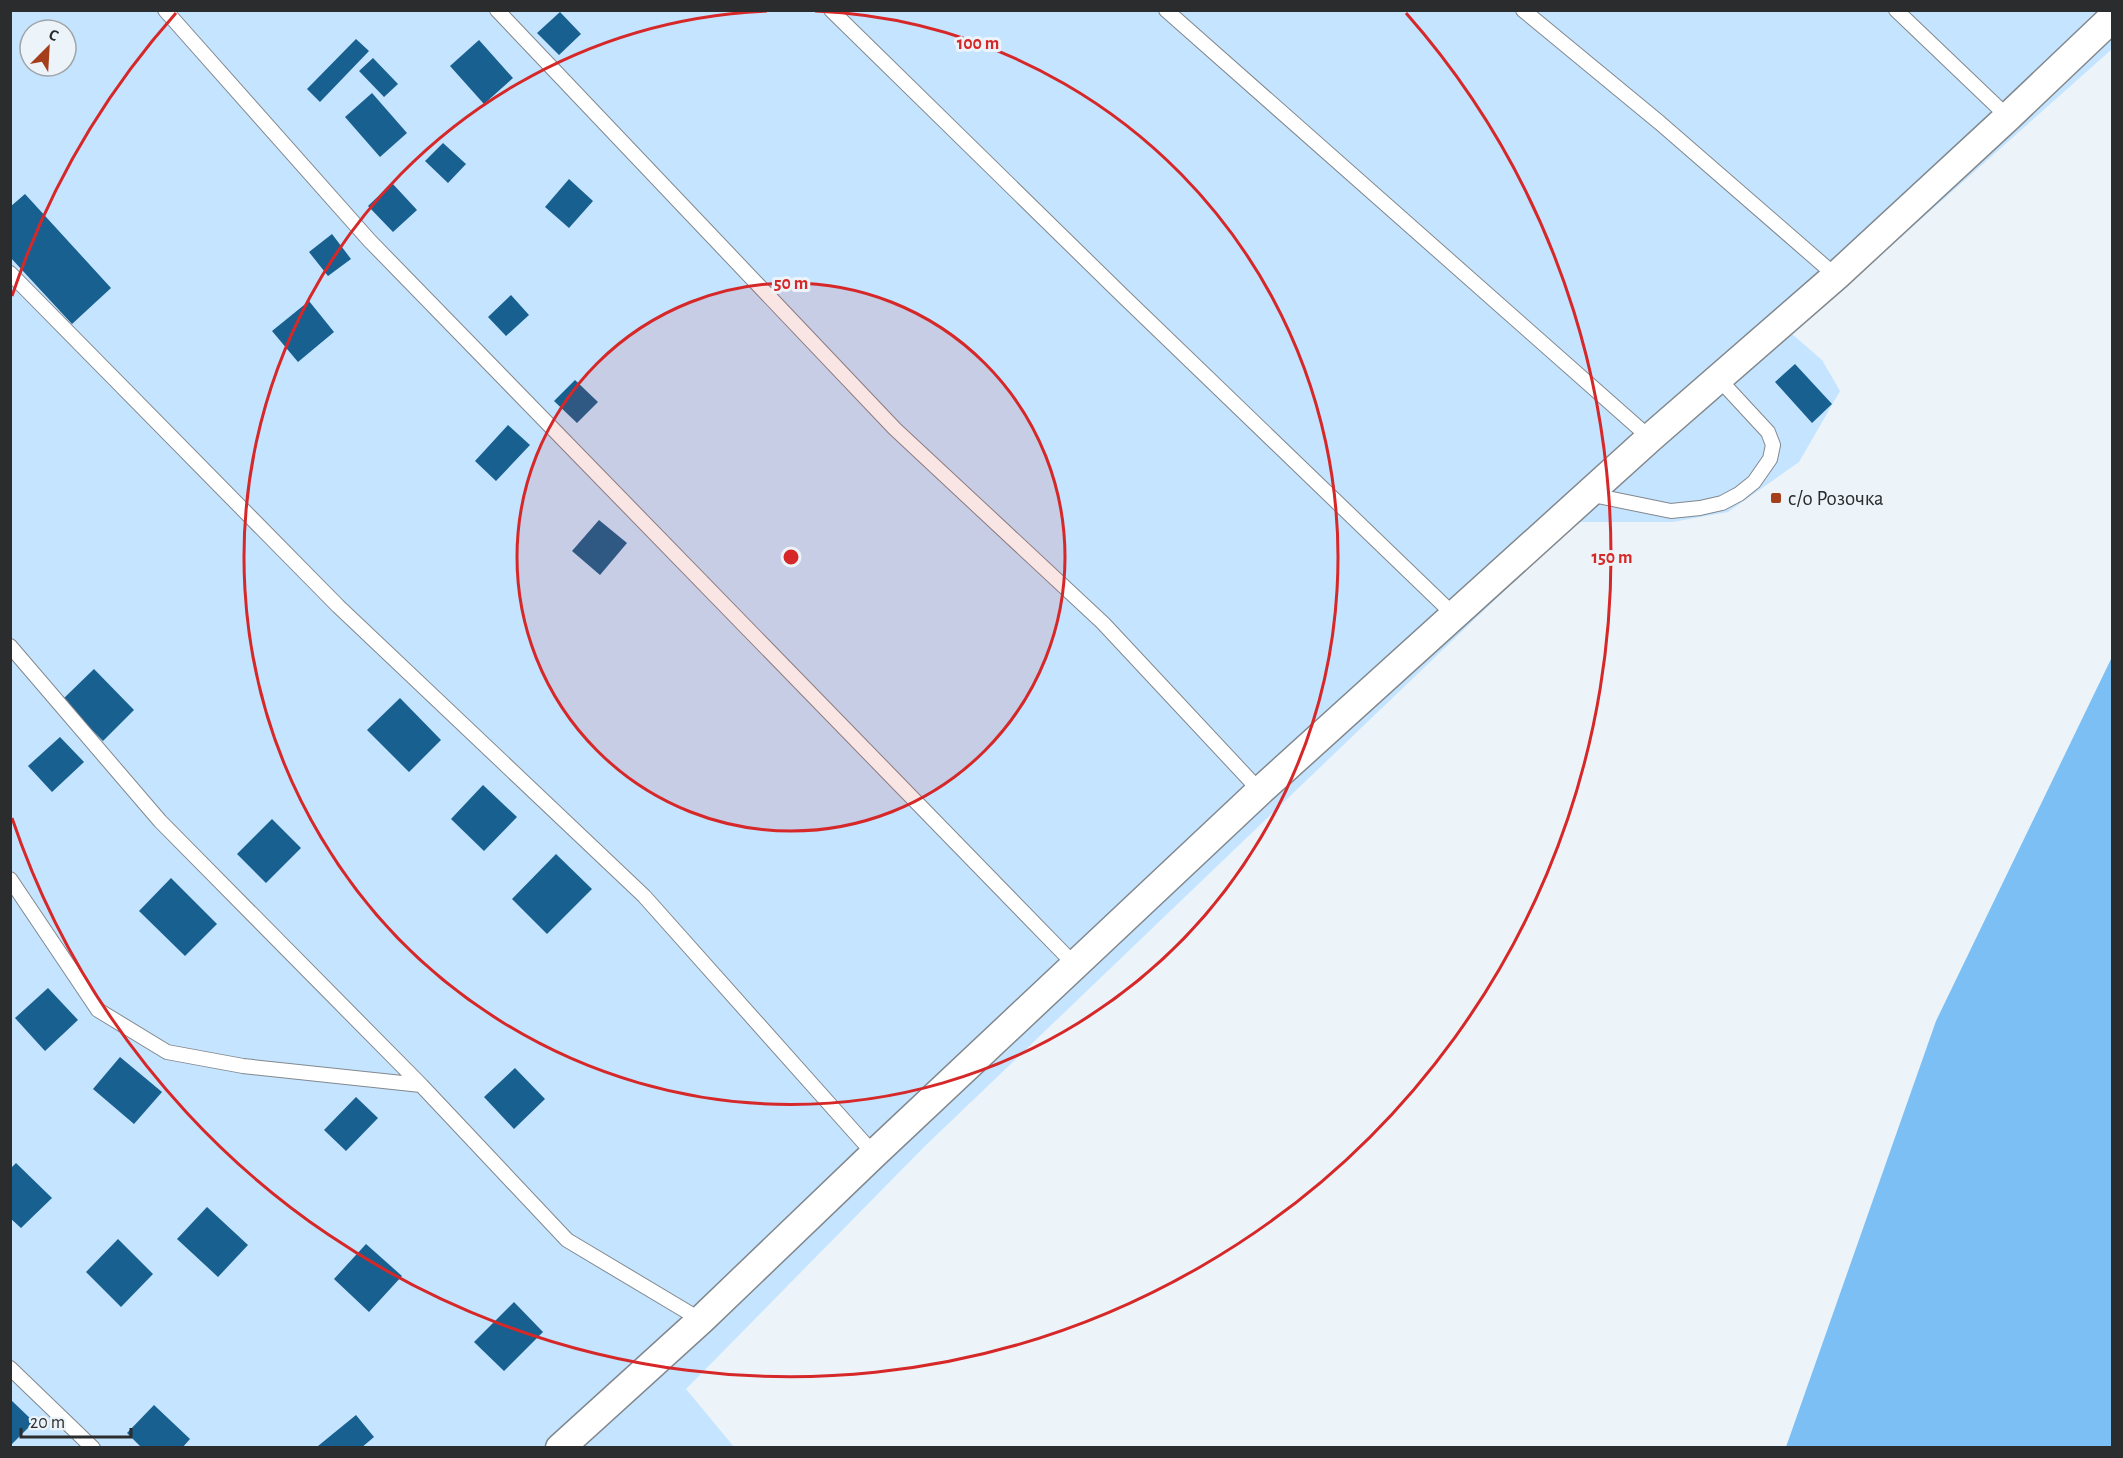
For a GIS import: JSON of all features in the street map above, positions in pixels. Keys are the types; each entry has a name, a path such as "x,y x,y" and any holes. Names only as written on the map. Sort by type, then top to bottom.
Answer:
{"street":[{"path":"560,1448 701,1320 1260,791 1650,438 1836,276 2112,18"}],"lane":[{"path":"165,10 369,240 1075,965"},
{"path":"497,10 895,429 1103,622 1260,791"},
{"path":"831,10 1122,296 1454,615"},
{"path":"1166,10 1650,438"},
{"path":"1523,10 1660,123 1836,276"},
{"path":"1896,10 2008,117"},
{"path":"10,273 338,606 644,896 874,1154"},
{"path":"1588,494 1671,511 1700,508 1722,502 1739,494 1754,482 1770,459 1773,445 1768,432 1718,378"},
{"path":"10,646 160,821 421,1085 567,1240 701,1320"},
{"path":"10,879 98,1010 168,1052 243,1066 421,1085"},
{"path":"10,1368 93,1448"}],"shaded area":[{"path":"2112,10 2112,49 1792,334 1822,360 1840,391 1799,462 1728,512 1673,522 1576,522 924,1147 686,1389 734,1447 11,1448 10,11"}],"water":[{"path":"2112,657 2112,1447 1786,1447 1936,1021"}],"building":[{"path":"560,12 581,34 559,55 537,33"},
{"path":"356,39 369,51 320,102 307,89"},
{"path":"479,40 513,78 484,104 450,66"},
{"path":"373,58 398,84 384,97 359,71"},
{"path":"372,93 407,133 380,157 345,117"},
{"path":"443,143 466,164 448,183 425,161"},
{"path":"569,179 593,201 569,228 545,207"},
{"path":"392,183 417,210 393,232 368,206"},
{"path":"25,194 111,288 72,324 10,257 10,207"},
{"path":"332,234 351,259 328,276 309,252"},
{"path":"511,295 529,315 506,336 488,317"},
{"path":"309,301 334,332 298,362 272,331"},
{"path":"1795,364 1832,404 1812,423 1775,382"},
{"path":"575,380 598,402 577,423 554,401"},
{"path":"508,425 530,445 496,481 475,461"},
{"path":"599,520 627,543 600,575 572,551"},
{"path":"94,669 134,710 103,741 62,700"},
{"path":"400,698 441,740 409,772 367,730"},
{"path":"60,737 84,762 52,792 28,766"},
{"path":"483,785 517,817 484,851 451,819"},
{"path":"272,819 301,848 266,883 237,854"},
{"path":"556,854 592,889 547,934 512,899"},
{"path":"171,878 217,924 185,956 139,911"},
{"path":"48,988 78,1020 45,1051 15,1018"},
{"path":"120,1057 162,1092 134,1124 93,1089"},
{"path":"515,1068 545,1099 514,1129 484,1097"},
{"path":"356,1097 378,1118 346,1151 324,1130"},
{"path":"16,1163 52,1198 21,1228 10,1218 10,1169"},
{"path":"207,1207 248,1245 218,1277 177,1239"},
{"path":"118,1239 153,1274 121,1307 86,1272"},
{"path":"366,1244 402,1276 369,1312 334,1279"},
{"path":"514,1302 543,1332 504,1371 474,1342"},
{"path":"10,1399 34,1422 10,1446"},
{"path":"154,1405 190,1439 182,1448 142,1448 127,1433"},
{"path":"356,1415 374,1437 361,1448 319,1448 318,1446"}],"place":[{"name":"с/о Розочка","path":"1776,498"}]}
